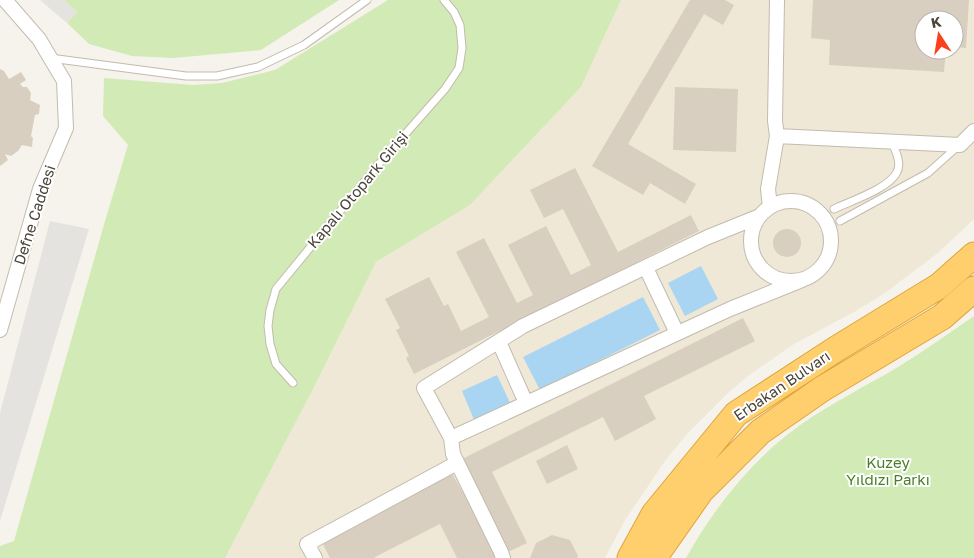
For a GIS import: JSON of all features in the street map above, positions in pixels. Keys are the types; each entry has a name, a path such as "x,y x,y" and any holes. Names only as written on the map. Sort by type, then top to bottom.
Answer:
{"highway":[{"name":"Erbakan Bulvarı","path":"630,558 654,514 736,414 836,349 939,286 974,255"},
{"name":"Erbakan Bulvarı","path":"654,558 701,491 760,432 822,389 942,317 974,289"}],"street":[{"name":"Defne Caddesi","path":"0,330 40,189 66,128 64,81 39,39 5,0"},
{"path":"777,0 775,121 777,136 765,212 753,228 751,242 753,256 760,267 771,276 784,281 802,280"},
{"path":"777,136 960,145 974,132"},
{"path":"451,438 730,309 810,277 828,259 832,246 827,222 819,212 808,205 795,201 782,202 765,212 708,237 524,326 424,388 451,438 453,454 503,558"},
{"path":"646,268 677,333"},
{"path":"499,342 526,403"},
{"path":"315,558 307,544 457,463"}],"lane":[{"path":"50,58 186,76 216,76 258,67 304,44 367,0"},
{"name":"Kapalı Otopark Girişi","path":"293,383 276,364 270,344 268,326 270,310 276,290 378,164 445,89 459,68 462,48 460,25 454,12 444,0"},
{"path":"834,209 888,183 898,171 899,163 892,142"},
{"path":"840,221 928,173 960,145"}],"shaded area":[{"path":"40,0 64,0 77,12 67,23"},
{"path":"621,0 974,0 974,219 938,253 885,293 794,344 748,376 728,393 686,435 665,461 625,520 605,558 225,558 313,389 376,262 470,205 581,87"},
{"path":"50,221 89,229 0,521 0,413"}],"green space":[{"path":"64,0 339,0 261,50 174,58 132,56 89,44 67,23 77,12"},
{"path":"388,0 621,0 581,87 470,205 376,262 313,389 225,558 0,558 0,546 14,541 128,145 103,116 104,78 193,85 222,83 275,70"},
{"name":"Kuzey Yıldızı Parkı","path":"974,316 974,558 686,558 718,508 743,476 787,435 813,416 898,367"}],"water":[{"path":"701,266 718,299 685,316 668,283"},
{"path":"643,297 660,330 540,390 523,357"},
{"path":"497,375 512,407 475,422 462,391"}],"building":[{"path":"690,0 725,0 734,5 723,25 704,14 628,144 696,184 685,204 650,183 643,195 592,166"},
{"path":"813,0 969,0 966,48 964,48 964,10 914,10 914,60 945,60 944,72 829,65 830,40 811,38"},
{"path":"0,69 4,71 9,79 21,72 26,80 20,84 23,87 27,87 31,93 30,100 40,105 39,114 35,115 31,136 33,138 32,147 22,145 11,156 5,154 8,160 0,166"},
{"path":"675,87 738,89 736,152 673,150"},
{"path":"575,168 618,252 691,215 699,231 414,374 406,358 409,356 396,330 400,328 385,299 429,277 444,306 448,304 461,331 489,317 456,252 484,238 517,303 533,295 508,245 546,226 571,275 591,265 563,209 544,218 530,190"},
{"path":"787,229 797,233 801,243 797,253 787,257 777,253 773,243 777,233"},
{"path":"743,318 755,341 644,396 656,419 615,441 603,417 492,472 527,543 504,554 458,461"},
{"path":"567,445 578,469 547,484 536,461"},
{"path":"451,472 501,558 457,558 440,524 375,558 330,558 322,542"},
{"path":"552,535 570,540 578,556 577,558 530,558 536,543"}]}
